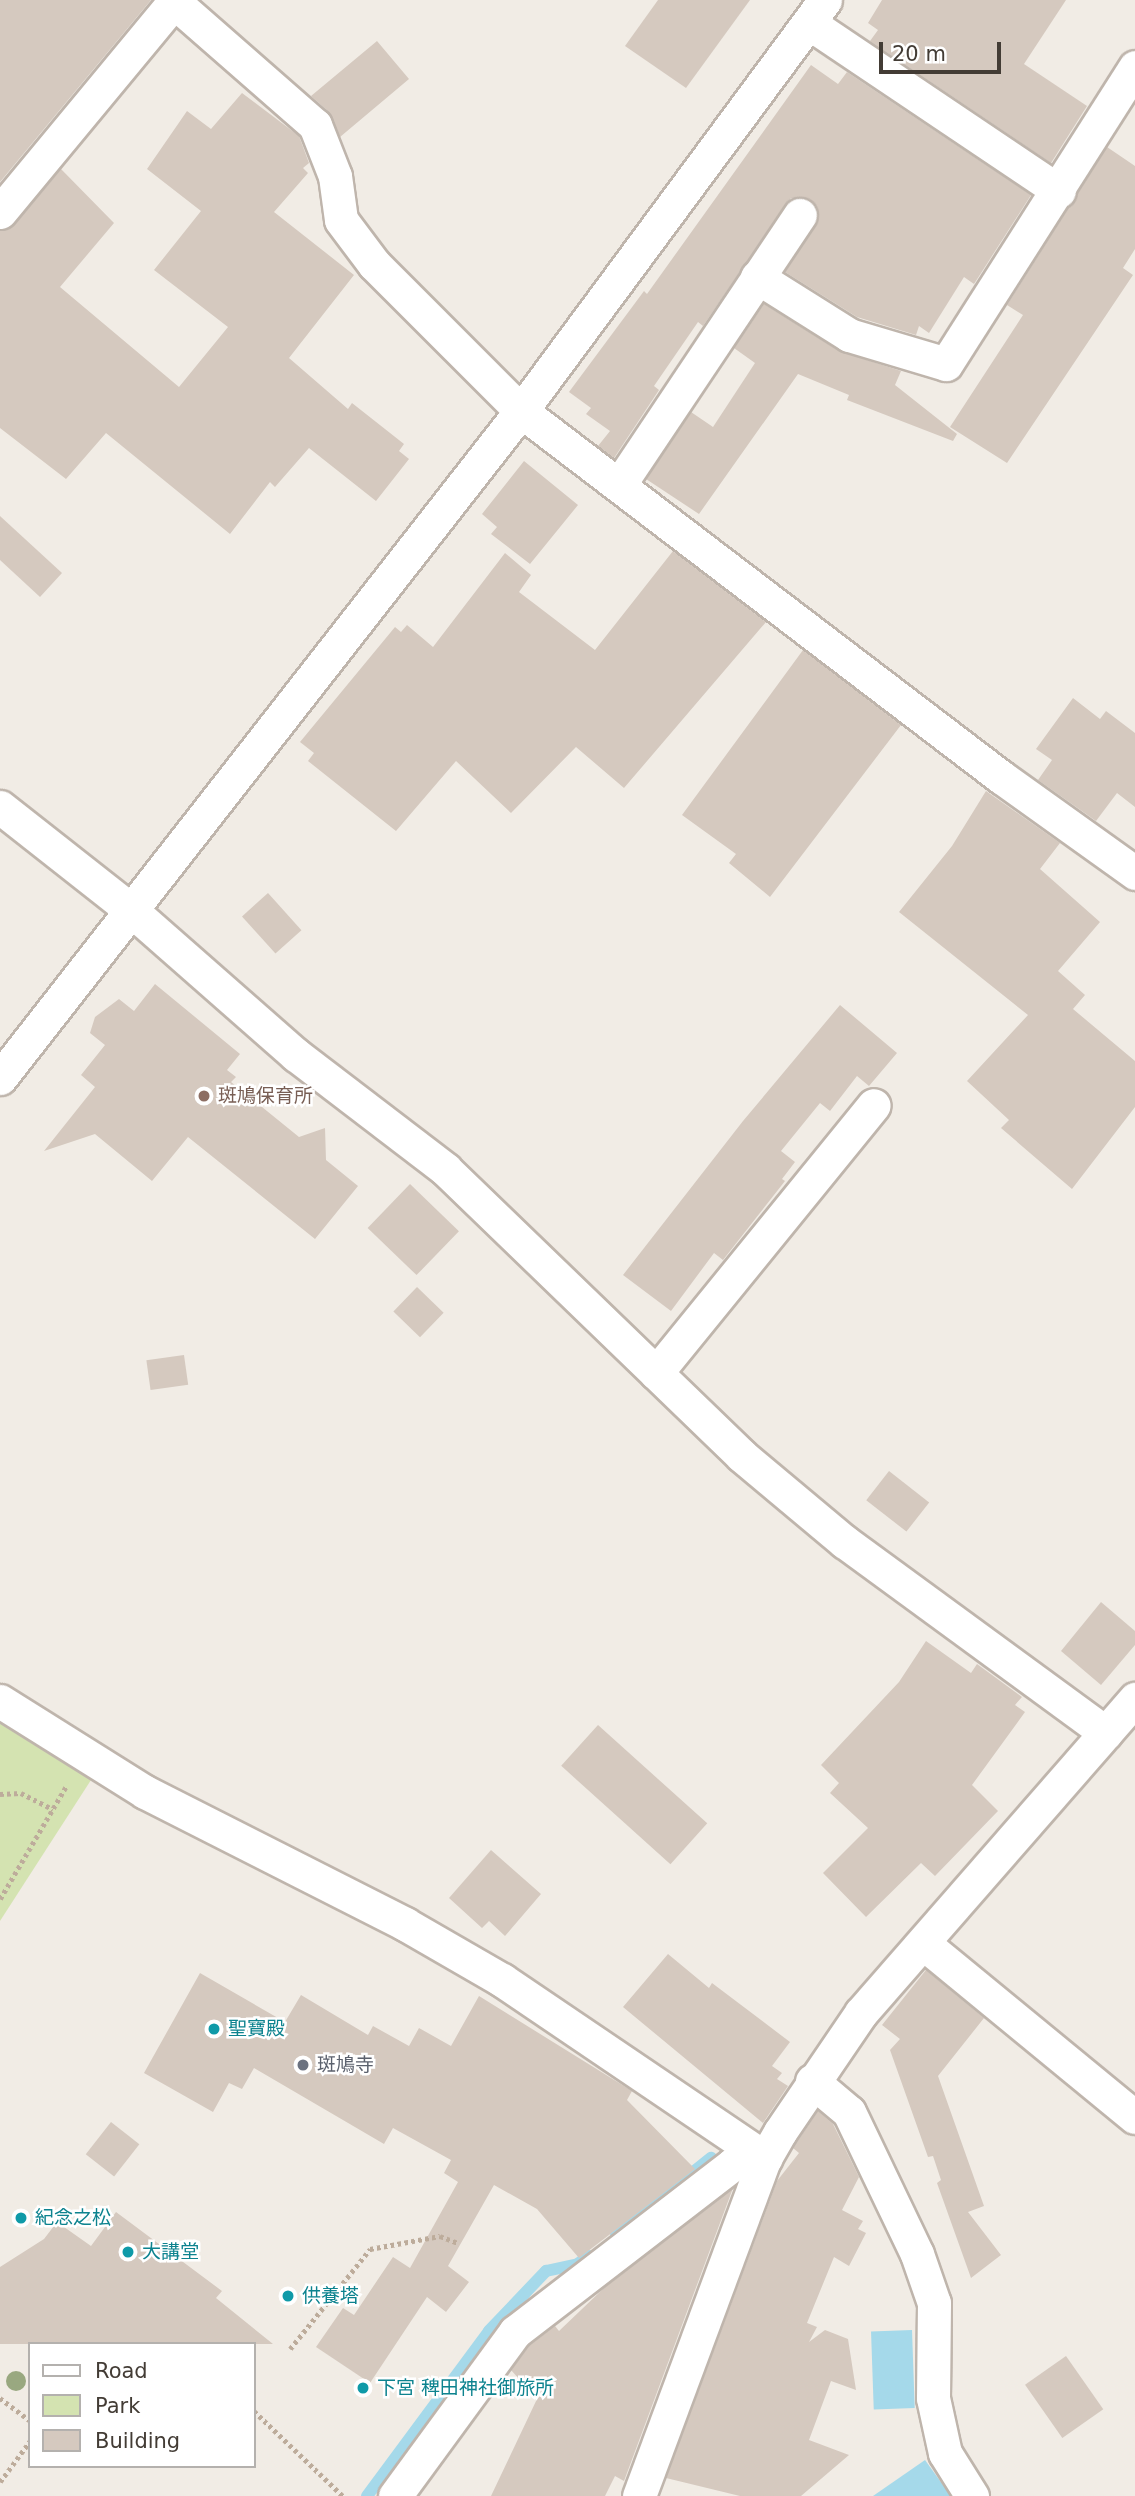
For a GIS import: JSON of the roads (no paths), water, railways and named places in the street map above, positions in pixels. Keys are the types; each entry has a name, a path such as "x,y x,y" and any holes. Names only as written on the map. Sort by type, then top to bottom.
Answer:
{"street":[{"path":"0,212 174,1 315,125 335,176 341,220 374,264 521,411 1001,777 1135,873"},
{"path":"0,1078 521,411 817,12 1059,191"},
{"path":"757,277 849,335 946,364 1059,191 1135,67"},
{"path":"619,485 800,215"},
{"path":"0,807 131,910 296,1055 445,1169 742,1456 845,1542 1106,1732"},
{"path":"656,1373 874,1105"},
{"path":"639,2496 765,2158 812,2081 861,2013 1135,1699"},
{"path":"0,1701 145,1793 405,1924 502,1980 765,2158"},
{"path":"923,1943 1135,2117"},
{"path":"812,2081 849,2112 917,2254 934,2303 933,2398 945,2453 972,2496"},
{"path":"395,2496 515,2332 733,2164 765,2158"}],"water":[{"path":"912,2330 915,2408 874,2409 871,2331"},
{"path":"925,2460 951,2496 873,2496"}],"waterway":[{"path":"616,2234 711,2158"},
{"path":"367,2496 489,2331 546,2271 578,2264 588,2256"}],"place":[{"name":"斑鳩保育所","path":"204,1096"},
{"name":"聖寶殿","path":"214,2029"},
{"name":"斑鳩寺","path":"303,2065"},
{"name":"紀念之松","path":"21,2218"},
{"name":"大講堂","path":"128,2252"},
{"name":"供養塔","path":"288,2296"},
{"name":"下宮 稗田神社御旅所","path":"363,2388"}]}
